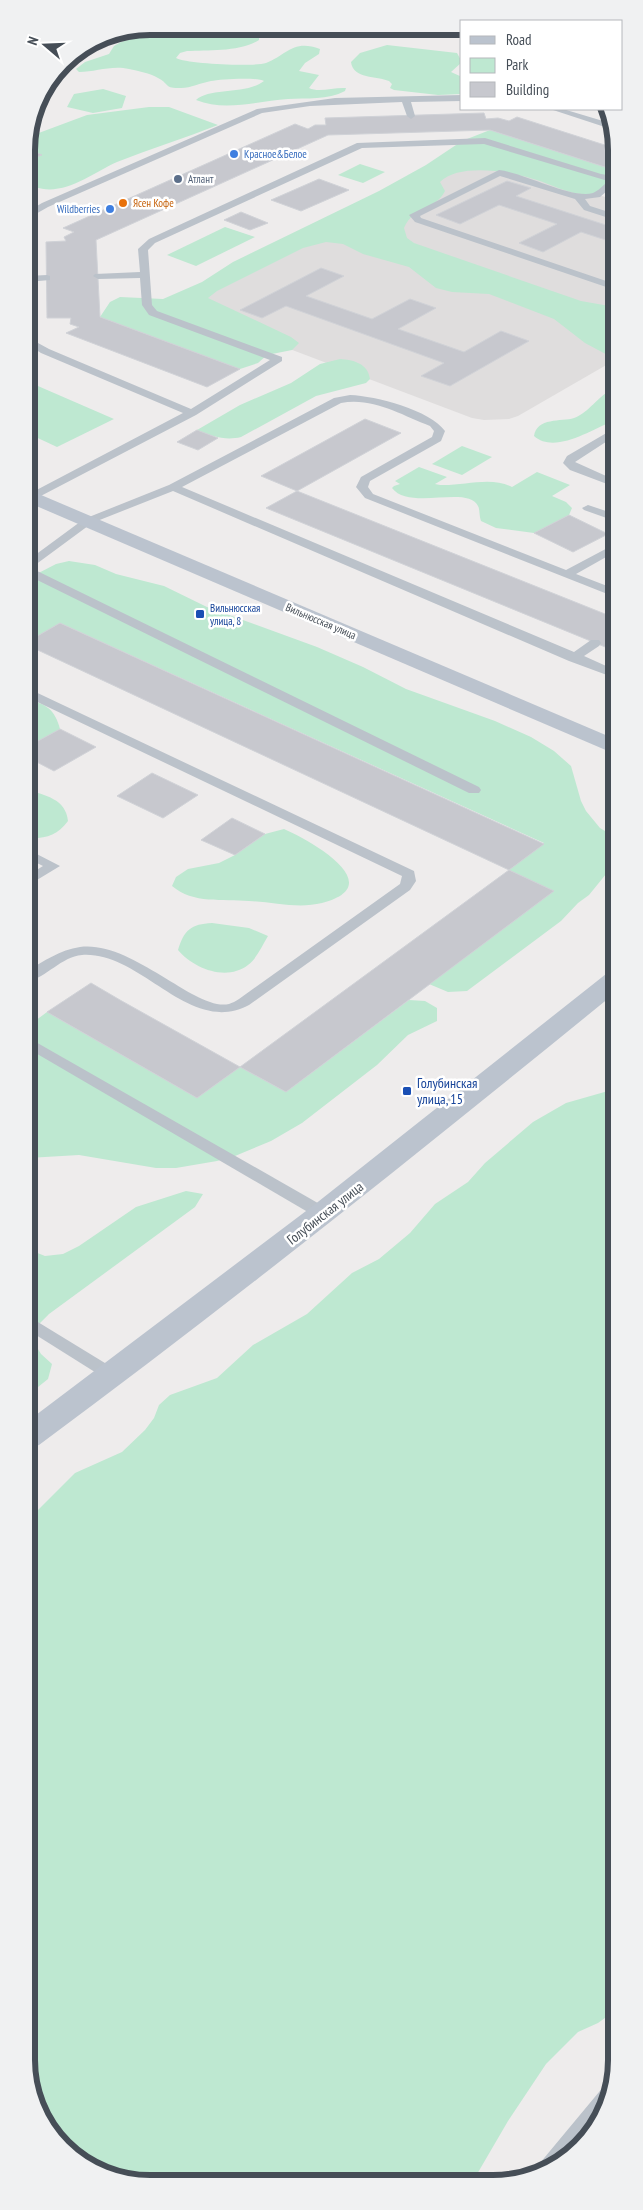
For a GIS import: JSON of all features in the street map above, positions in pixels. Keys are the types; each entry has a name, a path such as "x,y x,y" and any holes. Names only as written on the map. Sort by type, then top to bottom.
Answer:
{"street":[{"name":"Вильнюсская улица","path":"35,499 608,744"},
{"name":"Голубинская улица","path":"35,1432 112,1376 324,1214 608,986"}],"lane":[{"path":"35,211 45,205 260,111 287,105 460,98"},
{"path":"406,100 410,116"},
{"path":"557,110 606,125"},
{"path":"415,133 418,144"},
{"path":"35,493 192,413 278,359 154,313 147,305 143,249 164,235 360,145 493,143 608,179"},
{"path":"608,185 597,195 578,197 508,174 499,173 414,215 418,220 608,285"},
{"path":"578,197 587,208 608,215"},
{"path":"98,276 145,275"},
{"path":"35,279 47,278"},
{"path":"35,345 45,352 192,413"},
{"path":"35,560 88,521 173,487 338,400 352,396 366,398 434,424 440,431 437,439 365,479 362,487 370,496 608,590"},
{"path":"608,435 571,458 569,463 574,468 608,481"},
{"path":"173,487 608,671"},
{"path":"588,508 608,515"},
{"path":"567,574 608,551"},
{"path":"35,575 474,790"},
{"path":"573,658 595,642"},
{"path":"35,696 409,874 409,881 405,887 244,1002 228,1009 206,1005 115,955 80,951 50,964 35,973"},
{"path":"35,857 53,866 35,877"},
{"path":"35,1045 324,1214"},
{"path":"35,1326 112,1376"},
{"path":"564,2150 596,2110"}],"shaded area":[{"path":"492,162 608,198 608,315 347,219 449,166"},
{"path":"317,234 608,328 608,364 518,416 509,419 484,420 472,418 192,312 193,295"}],"green space":[{"path":"145,35 256,35 259,36 259,40 243,47 187,51 180,53 176,58 206,63 259,64 273,60 297,47 311,46 320,49 319,54 305,63 299,71 319,75 309,88 317,90 346,88 345,91 324,97 288,99 242,105 218,105 196,100 210,94 248,88 264,81 247,79 222,80 176,88 169,87 161,80 144,72 129,69 110,68 79,72 76,69 85,62 109,54 114,46 121,42"},
{"path":"387,45 457,53 460,64 451,72 460,76 460,94 438,95 394,90 390,88 392,84 389,81 366,76 356,71 351,62 360,53"},
{"path":"103,89 126,96 122,108 93,113 67,107 74,94"},
{"path":"149,107 169,107 218,125 117,162 67,186 57,189 35,187 36,134 87,115"},
{"path":"490,130 608,168 608,182 597,192 590,194 567,191 515,174 487,170 460,172 440,182 445,191 441,197 436,202 413,215 404,228 407,238 414,243 581,301 608,306 608,355 585,343 554,319 489,294 452,292 436,288 409,267 363,254 343,244 326,242 303,248 217,291 208,298 291,337 299,343 292,350 267,355 258,363 240,369 100,317 110,302 120,297 163,299 202,282 233,262 379,191 426,165 462,141"},
{"path":"360,164 385,172 363,183 338,175"},
{"path":"225,227 255,237 196,266 167,255"},
{"path":"340,359 359,363 366,369 370,379 366,383 316,396 241,437 224,438 197,430 240,405 291,383 320,364"},
{"path":"35,385 114,419 57,447 35,437"},
{"path":"608,392 608,423 561,442 551,443 542,441 534,436 536,430 545,423 579,416"},
{"path":"462,446 492,457 462,475 432,464"},
{"path":"419,467 447,477 435,484 440,485 495,482 512,487 537,472 570,485 552,496 566,502 572,508 569,515 534,533 496,528 481,521 479,507 472,500 451,497 411,498 400,495 392,488 400,484 395,481"},
{"path":"69,561 95,565 116,574 164,586 207,607 317,647 363,667 406,689 495,721 531,737 554,751 571,766 581,801 586,811 600,828 608,833 608,872 589,895 578,903 561,921 467,991 448,992 429,984 553,891 509,870 544,843 60,623 35,637 35,575 56,564"},
{"path":"35,702 49,708 60,729 35,743"},
{"path":"35,792 54,799 59,803 68,821 50,836 35,838"},
{"path":"284,829 310,843 338,863 347,875 349,885 341,895 313,905 295,905 209,900 189,896 172,886 176,877 188,869 219,863 235,855 265,834"},
{"path":"212,923 249,928 268,936 257,955 248,965 230,972 210,971 184,957 178,950 183,937 189,929"},
{"path":"409,1000 425,1001 437,1008 437,1021 408,1035 377,1065 302,1123 271,1141 235,1156 176,1168 156,1168 79,1155 35,1158 35,1021 47,1012 197,1098 240,1067 286,1092"},
{"path":"608,1091 608,2016 598,2023 578,2032 546,2064 508,2121 476,2175 142,2175 113,2169 92,2160 69,2141 54,2124 41,2097 35,2068 35,1513 75,1473 122,1452 145,1430 154,1418 159,1405 170,1395 217,1378 253,1345 307,1314 352,1273 379,1259 410,1233 435,1204 468,1182 485,1163 533,1122 566,1103"},
{"path":"186,1191 203,1194 195,1207 49,1314 36,1327 35,1332 35,1252 45,1256 63,1254 79,1246 136,1207"},
{"path":"35,1344 41,1354 52,1364 48,1379 35,1389"}],"building":[{"path":"484,113 486,119 498,118 509,121 517,117 608,146 608,168 490,130 328,135 96,240 100,317 240,369 207,387 66,333 79,327 70,324 71,318 47,318 46,242 66,241 64,237 74,232 63,228 295,124 308,129 315,125 326,125 325,118"},
{"path":"35,152 42,155 35,157"},
{"path":"319,179 349,190 301,211 271,200"},
{"path":"507,181 531,188 516,196 608,226 608,241 581,232 543,252 519,243 557,224 499,205 460,224 436,215"},
{"path":"241,212 268,223 250,230 224,220"},
{"path":"321,268 344,276 306,296 372,319 410,299 436,308 398,329 464,352 501,331 529,341 450,386 421,376 444,363 286,306 262,318 240,310"},
{"path":"365,419 401,433 297,491 261,476"},
{"path":"197,430 218,438 198,450 177,442"},
{"path":"297,491 608,615 608,648 266,508"},
{"path":"569,515 608,534 573,552 534,533"},
{"path":"60,623 544,844 509,870 35,649 35,637"},
{"path":"60,729 96,747 54,771 35,761 35,743"},
{"path":"152,773 198,795 163,818 117,796"},
{"path":"232,818 265,834 235,855 201,840"},
{"path":"509,870 554,891 286,1092 240,1067"},
{"path":"91,983 240,1067 197,1098 47,1012"}],"place":[{"name":"Красное&Белое","path":"234,154"},
{"name":"Атлант","path":"178,179"},
{"name":"Ясен Кофе","path":"123,203"},
{"name":"Wildberries","path":"110,209"},
{"name":"Вильнюсская улица, 8","path":"200,614"},
{"name":"Голубинская улица, 15","path":"407,1091"}]}
